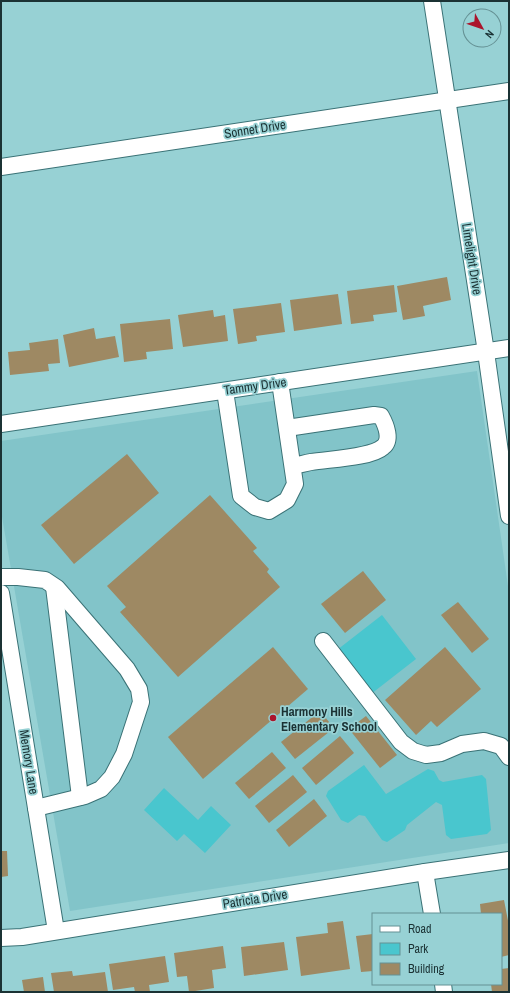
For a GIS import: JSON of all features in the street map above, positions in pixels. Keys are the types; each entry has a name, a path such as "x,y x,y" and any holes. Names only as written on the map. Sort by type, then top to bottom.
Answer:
{"street":[{"name":"Limelight Drive","path":"432,1 486,352 509,516"},
{"name":"Sonnet Drive","path":"1,167 509,91"},
{"name":"Tammy Drive","path":"1,424 509,348"},
{"path":"225,391 241,496 255,507 269,511 287,500 295,484 280,382"},
{"path":"287,428 374,415 381,416 385,422 388,435 384,446 371,453 309,462 293,466"},
{"path":"1,577 45,580 54,586 127,669 139,689 141,702 124,754 112,776 102,788 80,797 36,808"},
{"path":"54,586 80,797"},
{"name":"Memory Lane","path":"1,593 8,676 36,808 56,931"},
{"path":"323,641 401,742 413,751 426,755 441,753 462,744 484,741 501,746 509,757"},
{"name":"Patricia Drive","path":"1,938 22,937 425,872 509,860"},
{"path":"425,872 432,913"}],"shaded area":[{"name":"Harmony Hills Elementary School","path":"477,371 509,593 509,843 70,911 1,511 1,441"}],"green space":[{"path":"382,615 416,659 371,694 337,650"},
{"path":"364,765 386,794 428,769 434,771 439,780 443,782 482,775 486,779 491,830 487,834 451,839 446,835 442,805 436,802 407,825 405,830 387,842 382,840 365,816 359,815 348,823 341,820 326,796 328,791"},
{"path":"164,788 198,820 211,806 231,825 205,853 184,834 177,841 144,810"}],"building":[{"path":"447,277 451,300 423,306 425,316 403,320 397,286"},
{"path":"394,285 397,312 373,315 374,321 351,324 347,291"},
{"path":"338,294 342,324 294,331 290,300"},
{"path":"281,303 285,332 256,336 257,341 238,344 233,309"},
{"path":"213,310 214,317 225,315 228,341 183,347 178,315"},
{"path":"170,319 173,349 146,352 147,359 124,362 120,324"},
{"path":"94,328 96,339 115,336 119,357 69,367 63,335"},
{"path":"58,339 60,363 48,364 49,371 10,375 8,352 30,350 29,343"},
{"path":"127,454 159,493 74,564 41,525"},
{"path":"210,495 257,548 253,551 269,569 267,572 280,587 178,677 120,612 126,607 107,586"},
{"path":"363,571 386,600 345,633 321,604"},
{"path":"458,602 489,639 472,653 441,615"},
{"path":"273,647 308,689 203,779 168,737"},
{"path":"445,647 481,689 437,727 431,721 416,735 385,700"},
{"path":"320,711 334,728 295,759 281,742"},
{"path":"366,716 397,755 380,768 349,729"},
{"path":"340,736 354,753 316,785 302,768"},
{"path":"272,752 286,768 249,799 235,783"},
{"path":"293,775 307,792 269,823 255,806"},
{"path":"314,799 327,816 289,847 276,830"},
{"path":"1,851 7,851 8,876 1,877"},
{"path":"504,900 509,926 509,955 502,957 502,913 481,913 480,904"},
{"path":"343,921 350,969 301,976 296,937 328,933 327,923"},
{"path":"372,934 372,971 361,972 356,936"},
{"path":"284,942 288,970 244,976 241,947"},
{"path":"223,946 226,968 212,970 214,988 189,992 187,976 177,977 174,953"},
{"path":"165,956 169,982 149,985 150,992 135,992 134,987 113,990 109,964"},
{"path":"509,968 509,992 492,992 491,985 502,985 502,969"},
{"path":"72,971 73,976 105,972 108,992 54,992 51,973"},
{"path":"43,977 45,992 24,992 22,980"}],"place":[{"name":"Harmony Hills Elementary School","path":"273,718"}]}
